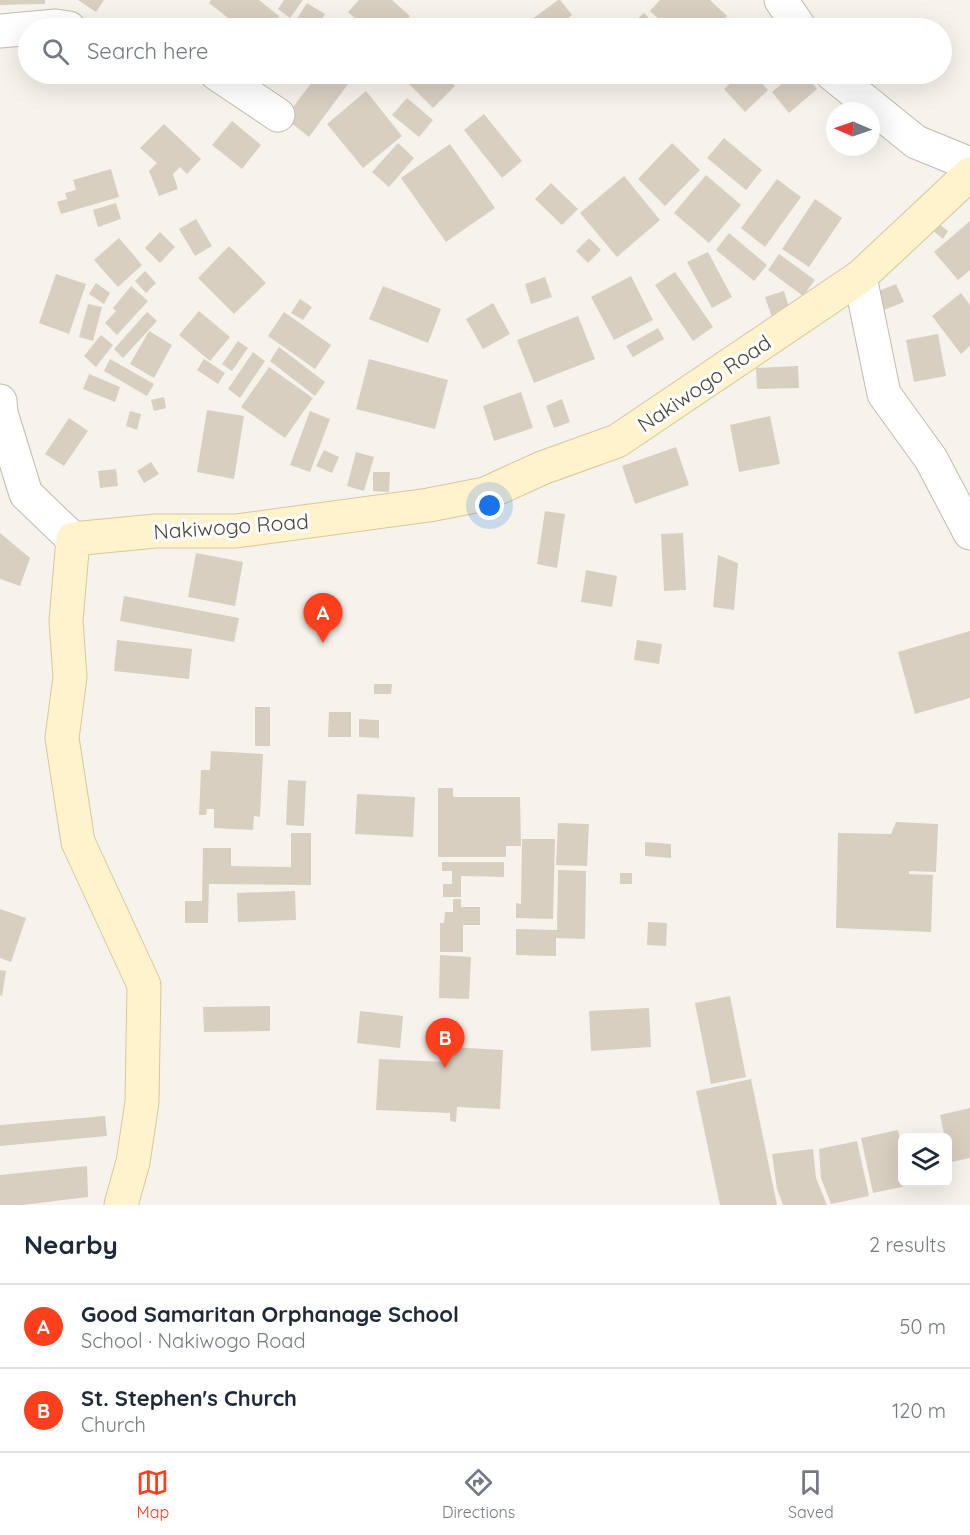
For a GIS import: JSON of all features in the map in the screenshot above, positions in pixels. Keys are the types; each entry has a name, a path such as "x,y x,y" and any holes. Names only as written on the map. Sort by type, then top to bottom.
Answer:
{"street":[{"path":"780,0 793,18"},
{"path":"0,31 18,29"},
{"path":"232,84 278,115"},
{"path":"844,84 916,142 970,164"},
{"name":"Nakiwogo Road","path":"73,538 155,531 236,531 429,506 485,494 542,468 618,441 860,277 970,174"},
{"path":"860,277 884,394 931,459 970,533"},
{"path":"0,401 13,485 73,538 66,621 70,677 62,738 78,842 144,985 142,1102 133,1162 121,1205"}],"building":[{"path":"0,0 45,0 45,4 0,5"},
{"path":"78,0 104,0 96,12"},
{"path":"211,0 259,0 279,16 278,18 228,18 209,3"},
{"path":"284,0 303,0 290,18 278,9"},
{"path":"359,0 392,0 410,16 408,18 355,18 348,12"},
{"path":"558,0 572,15 568,18 534,18"},
{"path":"660,0 710,0 727,16 725,18 658,18 650,11"},
{"path":"307,3 325,14 322,18 297,18"},
{"path":"644,13 649,18 638,18"},
{"path":"310,84 348,84 309,137 285,118"},
{"path":"409,84 453,84 455,86 433,108"},
{"path":"730,84 762,84 768,90 745,112 724,89"},
{"path":"782,84 813,84 817,89 789,113 772,92"},
{"path":"366,91 402,136 363,168 327,124"},
{"path":"407,98 433,120 419,137 392,115"},
{"path":"484,114 522,161 502,178 464,130"},
{"path":"232,121 261,145 242,169 212,145"},
{"path":"164,124 201,159 187,174 180,167 173,174 178,189 159,196 149,171 157,163 140,148"},
{"path":"724,138 762,170 746,190 707,158"},
{"path":"398,143 414,158 389,187 372,172"},
{"path":"672,143 700,170 665,206 638,179"},
{"path":"450,144 495,208 446,242 401,178"},
{"path":"111,169 119,197 61,214 57,202 67,199 65,193 76,190 73,180"},
{"path":"706,175 741,205 709,243 674,213"},
{"path":"624,176 660,220 617,257 580,213"},
{"path":"777,179 801,197 765,247 741,228"},
{"path":"551,183 578,209 562,225 535,199"},
{"path":"815,199 842,218 809,267 782,249"},
{"path":"116,203 121,219 98,227 93,210"},
{"path":"196,219 212,246 195,256 179,229"},
{"path":"970,221 970,270 958,280 934,252"},
{"path":"936,222 948,231 943,239 931,229"},
{"path":"160,232 175,247 160,263 145,248"},
{"path":"729,233 767,265 754,281 716,250"},
{"path":"119,238 142,265 118,287 94,260"},
{"path":"589,238 601,250 588,263 576,251"},
{"path":"229,246 266,283 234,314 198,278"},
{"path":"708,252 732,297 712,308 687,262"},
{"path":"779,254 815,280 803,296 768,270"},
{"path":"145,271 156,283 146,293 135,281"},
{"path":"675,272 713,327 693,341 655,285"},
{"path":"56,274 86,284 69,334 39,323"},
{"path":"631,276 653,320 614,340 591,297"},
{"path":"545,277 552,297 531,304 525,284"},
{"path":"96,283 110,293 104,304 89,294"},
{"path":"896,284 904,302 884,310 876,292"},
{"path":"131,286 148,301 117,335 105,323 116,311 113,308"},
{"path":"383,286 441,309 428,343 369,319"},
{"path":"784,291 792,317 774,323 765,297"},
{"path":"961,293 970,305 970,346 961,354 932,316"},
{"path":"300,299 312,307 303,320 291,313"},
{"path":"493,303 510,334 483,349 466,319"},
{"path":"88,304 102,307 93,341 79,337"},
{"path":"199,311 230,337 210,361 179,335"},
{"path":"147,312 157,321 123,358 114,349"},
{"path":"284,312 331,345 315,369 268,336"},
{"path":"578,316 595,359 534,383 517,340"},
{"path":"658,328 664,339 633,357 626,346"},
{"path":"149,331 172,345 154,378 130,364"},
{"path":"938,334 946,376 914,382 906,340"},
{"path":"101,335 113,345 96,367 84,356"},
{"path":"238,341 248,348 232,371 222,364"},
{"path":"279,347 325,382 315,396 270,361"},
{"path":"253,352 265,361 240,398 228,389"},
{"path":"110,359 154,384 147,396 104,371"},
{"path":"204,359 225,373 218,384 197,370"},
{"path":"369,359 448,380 435,429 356,409"},
{"path":"798,366 799,388 757,389 756,368"},
{"path":"269,367 313,398 285,438 241,407"},
{"path":"89,374 120,387 115,402 83,389"},
{"path":"521,392 533,428 494,441 483,406"},
{"path":"164,397 166,408 154,411 151,400"},
{"path":"562,399 570,422 554,428 546,406"},
{"path":"207,410 244,416 234,479 197,472"},
{"path":"130,411 141,414 137,430 126,426"},
{"path":"310,411 330,419 310,472 290,465"},
{"path":"770,416 780,464 739,472 730,425"},
{"path":"69,418 88,431 64,466 45,454"},
{"path":"676,447 689,485 635,504 622,466"},
{"path":"324,450 339,457 332,473 316,466"},
{"path":"356,452 374,457 364,491 347,486"},
{"path":"151,462 159,474 144,483 137,471"},
{"path":"116,469 118,486 100,488 98,471"},
{"path":"373,472 390,472 389,492 373,491"},
{"path":"545,511 565,514 557,568 537,564"},
{"path":"0,533 30,558 20,586 0,579"},
{"path":"683,533 686,590 664,591 661,534"},
{"path":"196,553 243,562 235,606 188,597"},
{"path":"718,555 738,563 734,610 713,607"},
{"path":"586,570 617,576 612,607 581,602"},
{"path":"124,596 239,618 234,642 120,621"},
{"path":"970,631 970,698 915,714 898,652"},
{"path":"117,640 192,649 189,679 114,671"},
{"path":"637,640 662,644 659,664 634,660"},
{"path":"374,684 392,684 391,694 374,694"},
{"path":"255,707 270,707 270,746 255,746"},
{"path":"329,712 351,712 351,737 328,737"},
{"path":"359,719 379,720 379,738 359,737"},
{"path":"211,751 263,754 260,817 254,816 253,830 214,828 214,809 207,809 206,815 199,815 201,770 210,770"},
{"path":"288,780 306,781 304,826 286,825"},
{"path":"438,788 453,788 453,797 520,797 521,846 506,846 506,857 438,857"},
{"path":"357,794 415,797 413,837 355,834"},
{"path":"896,822 938,824 936,872 909,871 909,874 933,875 931,932 836,928 838,833 891,834"},
{"path":"558,823 589,824 587,866 556,865"},
{"path":"291,833 311,833 311,885 209,884 208,923 185,923 185,901 202,901 203,848 231,848 231,866 291,867"},
{"path":"522,839 555,839 553,919 516,918 516,903 521,904"},
{"path":"645,842 671,844 671,858 645,856"},
{"path":"442,862 504,862 504,877 461,876 461,897 443,897 443,884 452,884 452,871 442,871"},
{"path":"558,870 586,871 585,939 556,938 556,956 516,955 516,929 557,930"},
{"path":"620,873 632,873 632,884 620,884"},
{"path":"295,891 296,920 238,922 237,893"},
{"path":"453,899 461,899 461,907 480,907 480,925 463,925 463,952 440,952 440,923 444,923 445,912 453,912"},
{"path":"0,909 26,918 11,962 0,958"},
{"path":"648,922 667,923 666,946 647,945"},
{"path":"440,955 471,957 469,999 439,998"},
{"path":"0,970 6,971 2,996 0,995"},
{"path":"730,996 746,1077 711,1084 695,1003"},
{"path":"270,1006 270,1031 204,1032 203,1007"},
{"path":"649,1008 651,1047 591,1051 589,1011"},
{"path":"360,1011 403,1016 400,1048 357,1043"},
{"path":"449,1047 503,1050 500,1109 457,1107 456,1122 450,1121 450,1113 376,1110 379,1059 447,1062"},
{"path":"751,1079 777,1205 720,1205 696,1091"},
{"path":"970,1108 970,1158 952,1162 952,1133 944,1133 940,1115"},
{"path":"105,1116 107,1136 0,1146 0,1125"},
{"path":"898,1130 898,1187 902,1187 873,1193 861,1138"},
{"path":"857,1141 869,1196 831,1204 821,1178 819,1149"},
{"path":"813,1149 816,1178 827,1205 783,1205 777,1189 772,1154"},
{"path":"87,1166 88,1197 22,1205 0,1205 0,1175"}],"place":[{"name":"Good Samaritan Orphanage School","path":"323,643"},
{"name":"St. Stephen's Church","path":"445,1068"}]}
